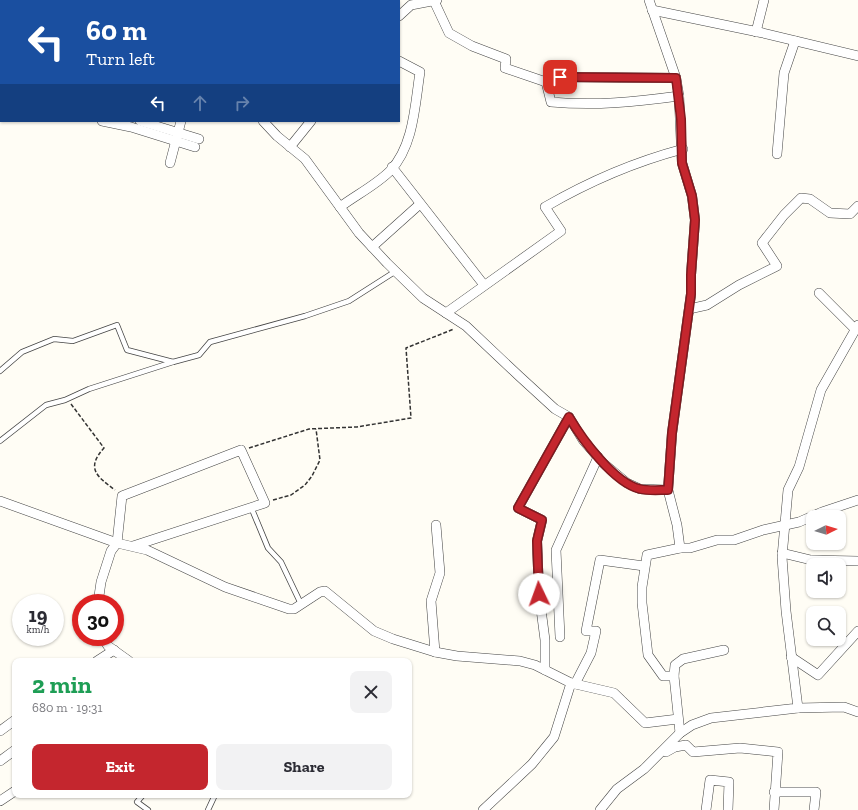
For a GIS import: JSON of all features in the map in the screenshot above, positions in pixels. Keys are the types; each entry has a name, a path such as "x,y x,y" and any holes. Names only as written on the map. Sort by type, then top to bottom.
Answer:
{"street":[{"path":"649,0 676,78 683,149 682,163 692,196 695,220 689,309 672,433 668,490 677,525 680,548"},
{"path":"756,32 764,0"},
{"path":"400,15 410,5 435,1 449,33 472,46 506,59 505,68 546,82 552,102 583,105 624,104 678,96"},
{"path":"652,10 858,56"},
{"path":"777,154 784,73 795,41"},
{"path":"340,207 392,167 404,149 413,120 420,72 400,62"},
{"path":"560,77 676,78"},
{"path":"107,122 197,143"},
{"path":"142,122 176,137"},
{"path":"170,163 181,122"},
{"path":"264,122 305,159 340,207 372,247 423,298 464,325 540,395 569,417 583,440 598,457 627,483 640,489 668,490"},
{"path":"290,146 310,122"},
{"path":"446,313 561,231 545,207 570,192 605,176 683,149"},
{"path":"392,167 484,285"},
{"path":"689,309 707,305 739,285 777,266 762,243 784,215 801,198 810,199 830,212 850,214 858,206"},
{"path":"372,247 420,204"},
{"path":"798,708 791,658 782,553 786,525 788,490 799,467 821,390 856,327 819,293"},
{"path":"545,670 537,541 542,520 518,508 569,417"},
{"path":"99,594 101,582 111,551 117,543 122,496 241,450 265,503 133,546"},
{"path":"560,637 556,550 598,457"},
{"path":"674,676 663,676 648,655 642,603 644,566 647,555 680,548 690,548 717,540 734,540 799,522 822,512 858,500"},
{"path":"0,502 117,543 133,546 158,555 225,587 289,609 294,610 320,592 325,591 374,631 393,639 435,652 457,656 520,661 545,670 573,683 614,693 645,723 678,719"},
{"path":"435,652 431,601 440,573 436,525"},
{"path":"782,553 811,560 858,561"},
{"path":"483,810 532,764 554,737 573,683 591,652 596,631 586,631 600,560 644,566"},
{"path":"791,658 818,675 858,631"},
{"path":"108,646 125,658"},
{"path":"102,658 114,650"},
{"path":"680,733 674,676 675,665 678,661 724,650"},
{"path":"600,810 617,789 644,769 680,733 692,725 711,718 798,708 844,707 858,712"},
{"path":"0,731 12,722"},
{"path":"654,759 675,746 686,745 693,752 740,748 778,752 774,792 774,810"},
{"path":"0,760 12,752"},
{"path":"706,810 710,780 729,782 728,810"},
{"path":"774,792 816,792 814,810"},
{"path":"0,801 12,793"}],"lane":[{"path":"0,441 46,405 67,399 89,388 199,355 210,342 305,316 349,301 396,272"},
{"path":"0,371 22,352 54,339 73,341 117,325 127,350 173,362"},
{"path":"251,507 268,548 281,562 301,605"},
{"path":"140,798 137,802 148,810"},
{"path":"208,810 214,798"}],"path":[{"path":"241,450 272,442 309,429 357,427 411,418 406,348 464,325"},
{"path":"67,399 104,448 96,458 94,465 100,479 122,496"},
{"path":"265,503 291,495 305,485 312,476 320,460 316,429"}],"route":[{"path":"539,594 537,541 542,520 518,508 569,417 583,440 603,463 627,483 640,489 668,490 672,433 691,294 695,220 692,196 682,163 683,149 681,119 676,78 560,77"}]}
